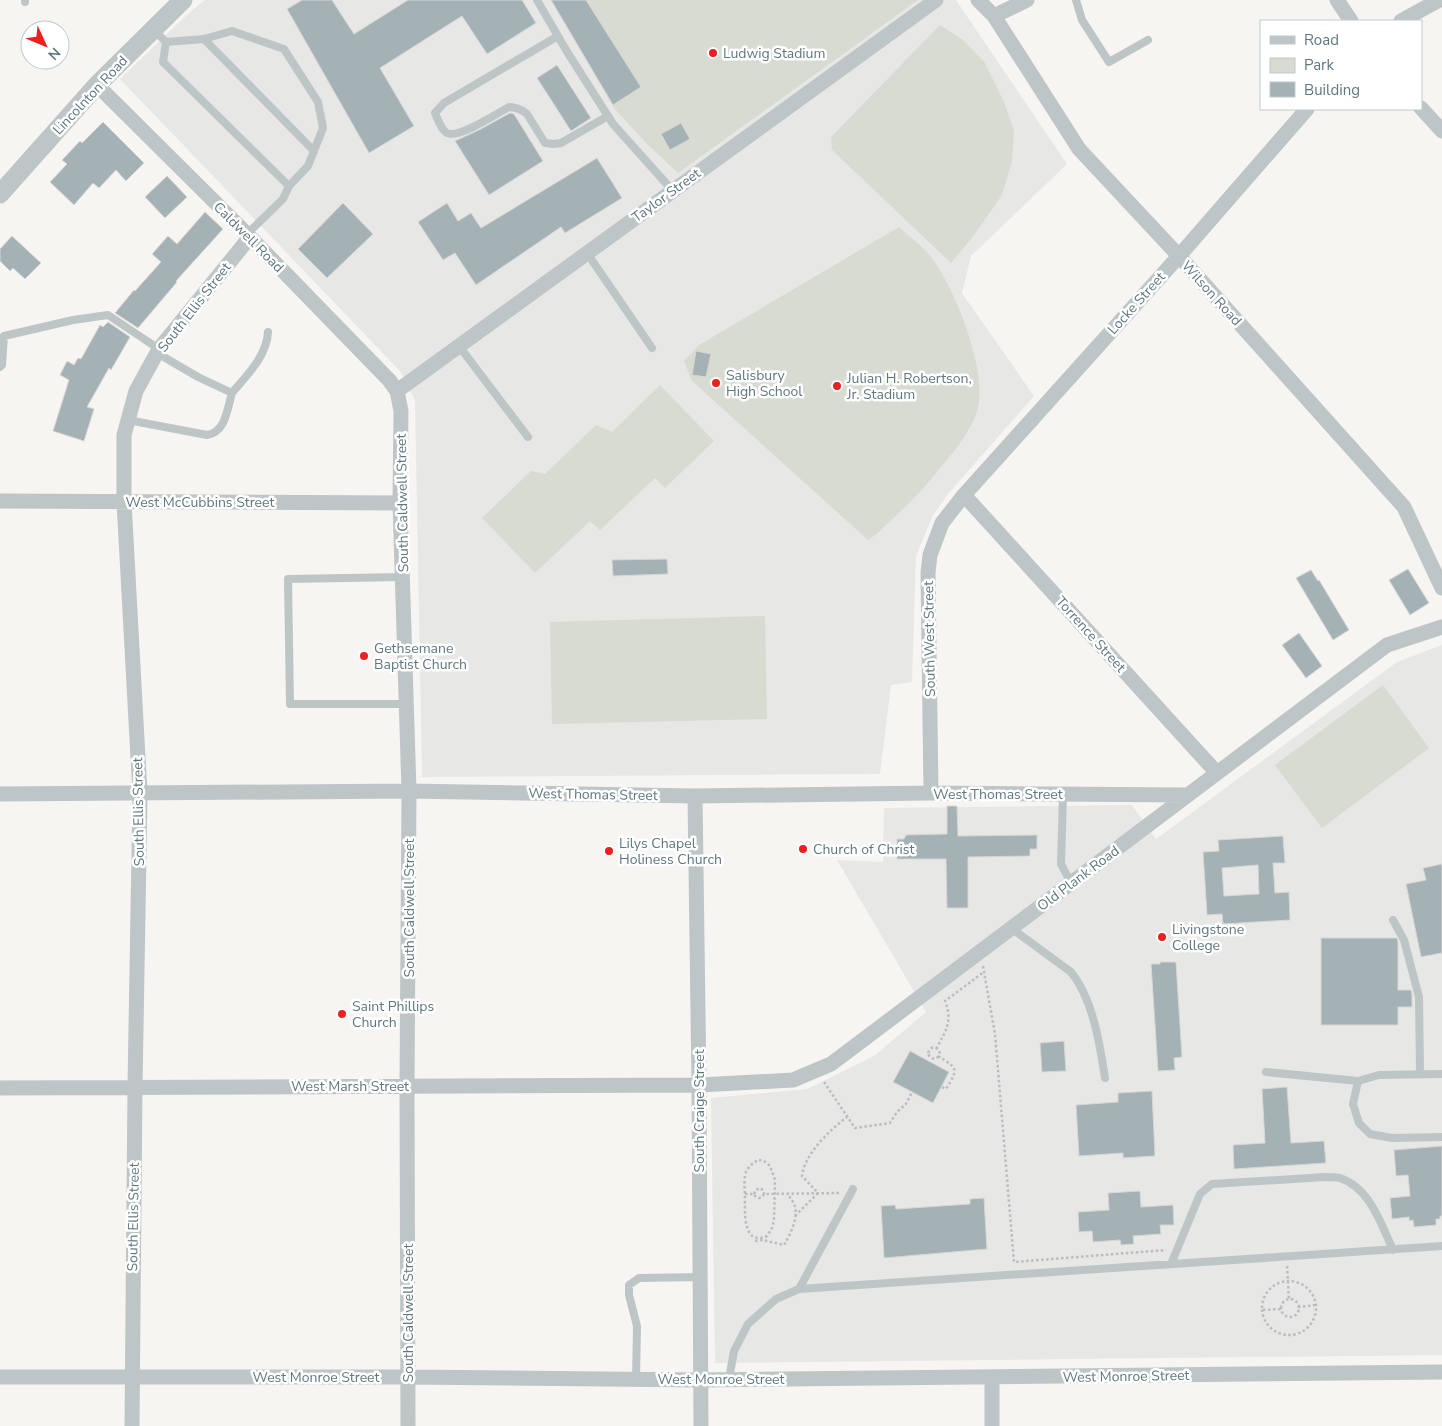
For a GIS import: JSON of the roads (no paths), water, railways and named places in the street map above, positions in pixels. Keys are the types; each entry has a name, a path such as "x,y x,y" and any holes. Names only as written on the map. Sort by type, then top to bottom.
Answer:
{"street":[{"name":"Lincolnton Road","path":"0,194 98,84 159,36 183,0"},
{"name":"Taylor Street","path":"397,391 936,0"},
{"name":"Wilson Road","path":"978,0 994,16 1079,149 1179,256 1404,507 1442,588"},
{"path":"994,16 1027,0"},
{"path":"1337,0 1350,20"},
{"path":"1403,20 1438,0"},
{"name":"Caldwell Road","path":"98,84 390,380 397,391"},
{"path":"1422,109 1442,131"},
{"name":"Locke Street","path":"964,495 1179,256 1306,110"},
{"name":"South Ellis Street","path":"132,1426 140,794 124,502 124,435 136,391 158,351 248,236"},
{"name":"South Caldwell Street","path":"397,391 401,411 400,503 410,791 407,1086 408,1426"},
{"name":"Torrence Street","path":"964,495 1218,773"},
{"name":"South West Street","path":"931,793 928,573 930,554 942,524 964,495"},
{"name":"West McCubbins Street","path":"0,501 400,503"},
{"name":"Old Plank Road","path":"700,1085 793,1080 831,1064 1387,645 1442,627"},
{"name":"West Thomas Street","path":"0,794 410,791 695,796 931,793 1187,795"},
{"name":"South Craige Street","path":"695,796 700,1085 701,1426"},
{"name":"West Marsh Street","path":"0,1088 700,1085"},
{"name":"West Monroe Street","path":"0,1377 408,1377 700,1380 1442,1372"},
{"path":"992,1378 992,1426"}],"lane":[{"path":"537,0 608,116 672,191"},
{"path":"1076,0 1082,20 1109,62 1148,40"},
{"path":"248,236 283,199 289,186 308,166 323,128 318,102 284,49 232,31 204,39 159,36 163,62 289,186"},
{"path":"558,36 444,102 435,113 444,132 455,134 466,130 512,107 524,111 546,143 554,144 561,143 608,116"},
{"path":"204,39 314,151"},
{"path":"587,253 652,348"},
{"path":"0,367 2,366 4,336 73,320 108,315 198,377 232,394"},
{"path":"128,420 207,435 213,434 220,429 232,394 261,356 268,339 268,332"},
{"path":"460,346 528,437"},
{"path":"403,577 288,579 290,704 407,704"},
{"path":"1063,794 1061,864 1071,883"},
{"path":"1393,920 1404,940 1419,997 1420,1074"},
{"path":"1011,928 1071,972 1077,979 1100,1040 1105,1078"},
{"path":"1266,1072 1358,1081 1380,1075 1442,1074"},
{"path":"1358,1081 1353,1104 1359,1123 1370,1134 1392,1138 1442,1137"},
{"path":"1171,1264 1200,1194 1212,1184 1325,1177 1340,1178 1358,1188 1374,1209 1393,1250"},
{"path":"799,1289 852,1191"},
{"path":"729,1379 734,1351 748,1324 776,1300 799,1289 1442,1246"},
{"path":"636,1379 637,1326 628,1295 629,1285 639,1278 700,1277"}],"place":[{"name":"Ludwig Stadium","path":"713,53"},
{"name":"Salisbury High School","path":"716,383"},
{"name":"Julian H. Robertson, Jr. Stadium","path":"837,386"},
{"name":"Gethsemane Baptist Church","path":"364,656"},
{"name":"Church of Christ","path":"803,849"},
{"name":"Lilys Chapel Holiness Church","path":"609,851"},
{"name":"Livingstone College","path":"1162,937"},
{"name":"Saint Phillips Church","path":"342,1014"}]}
